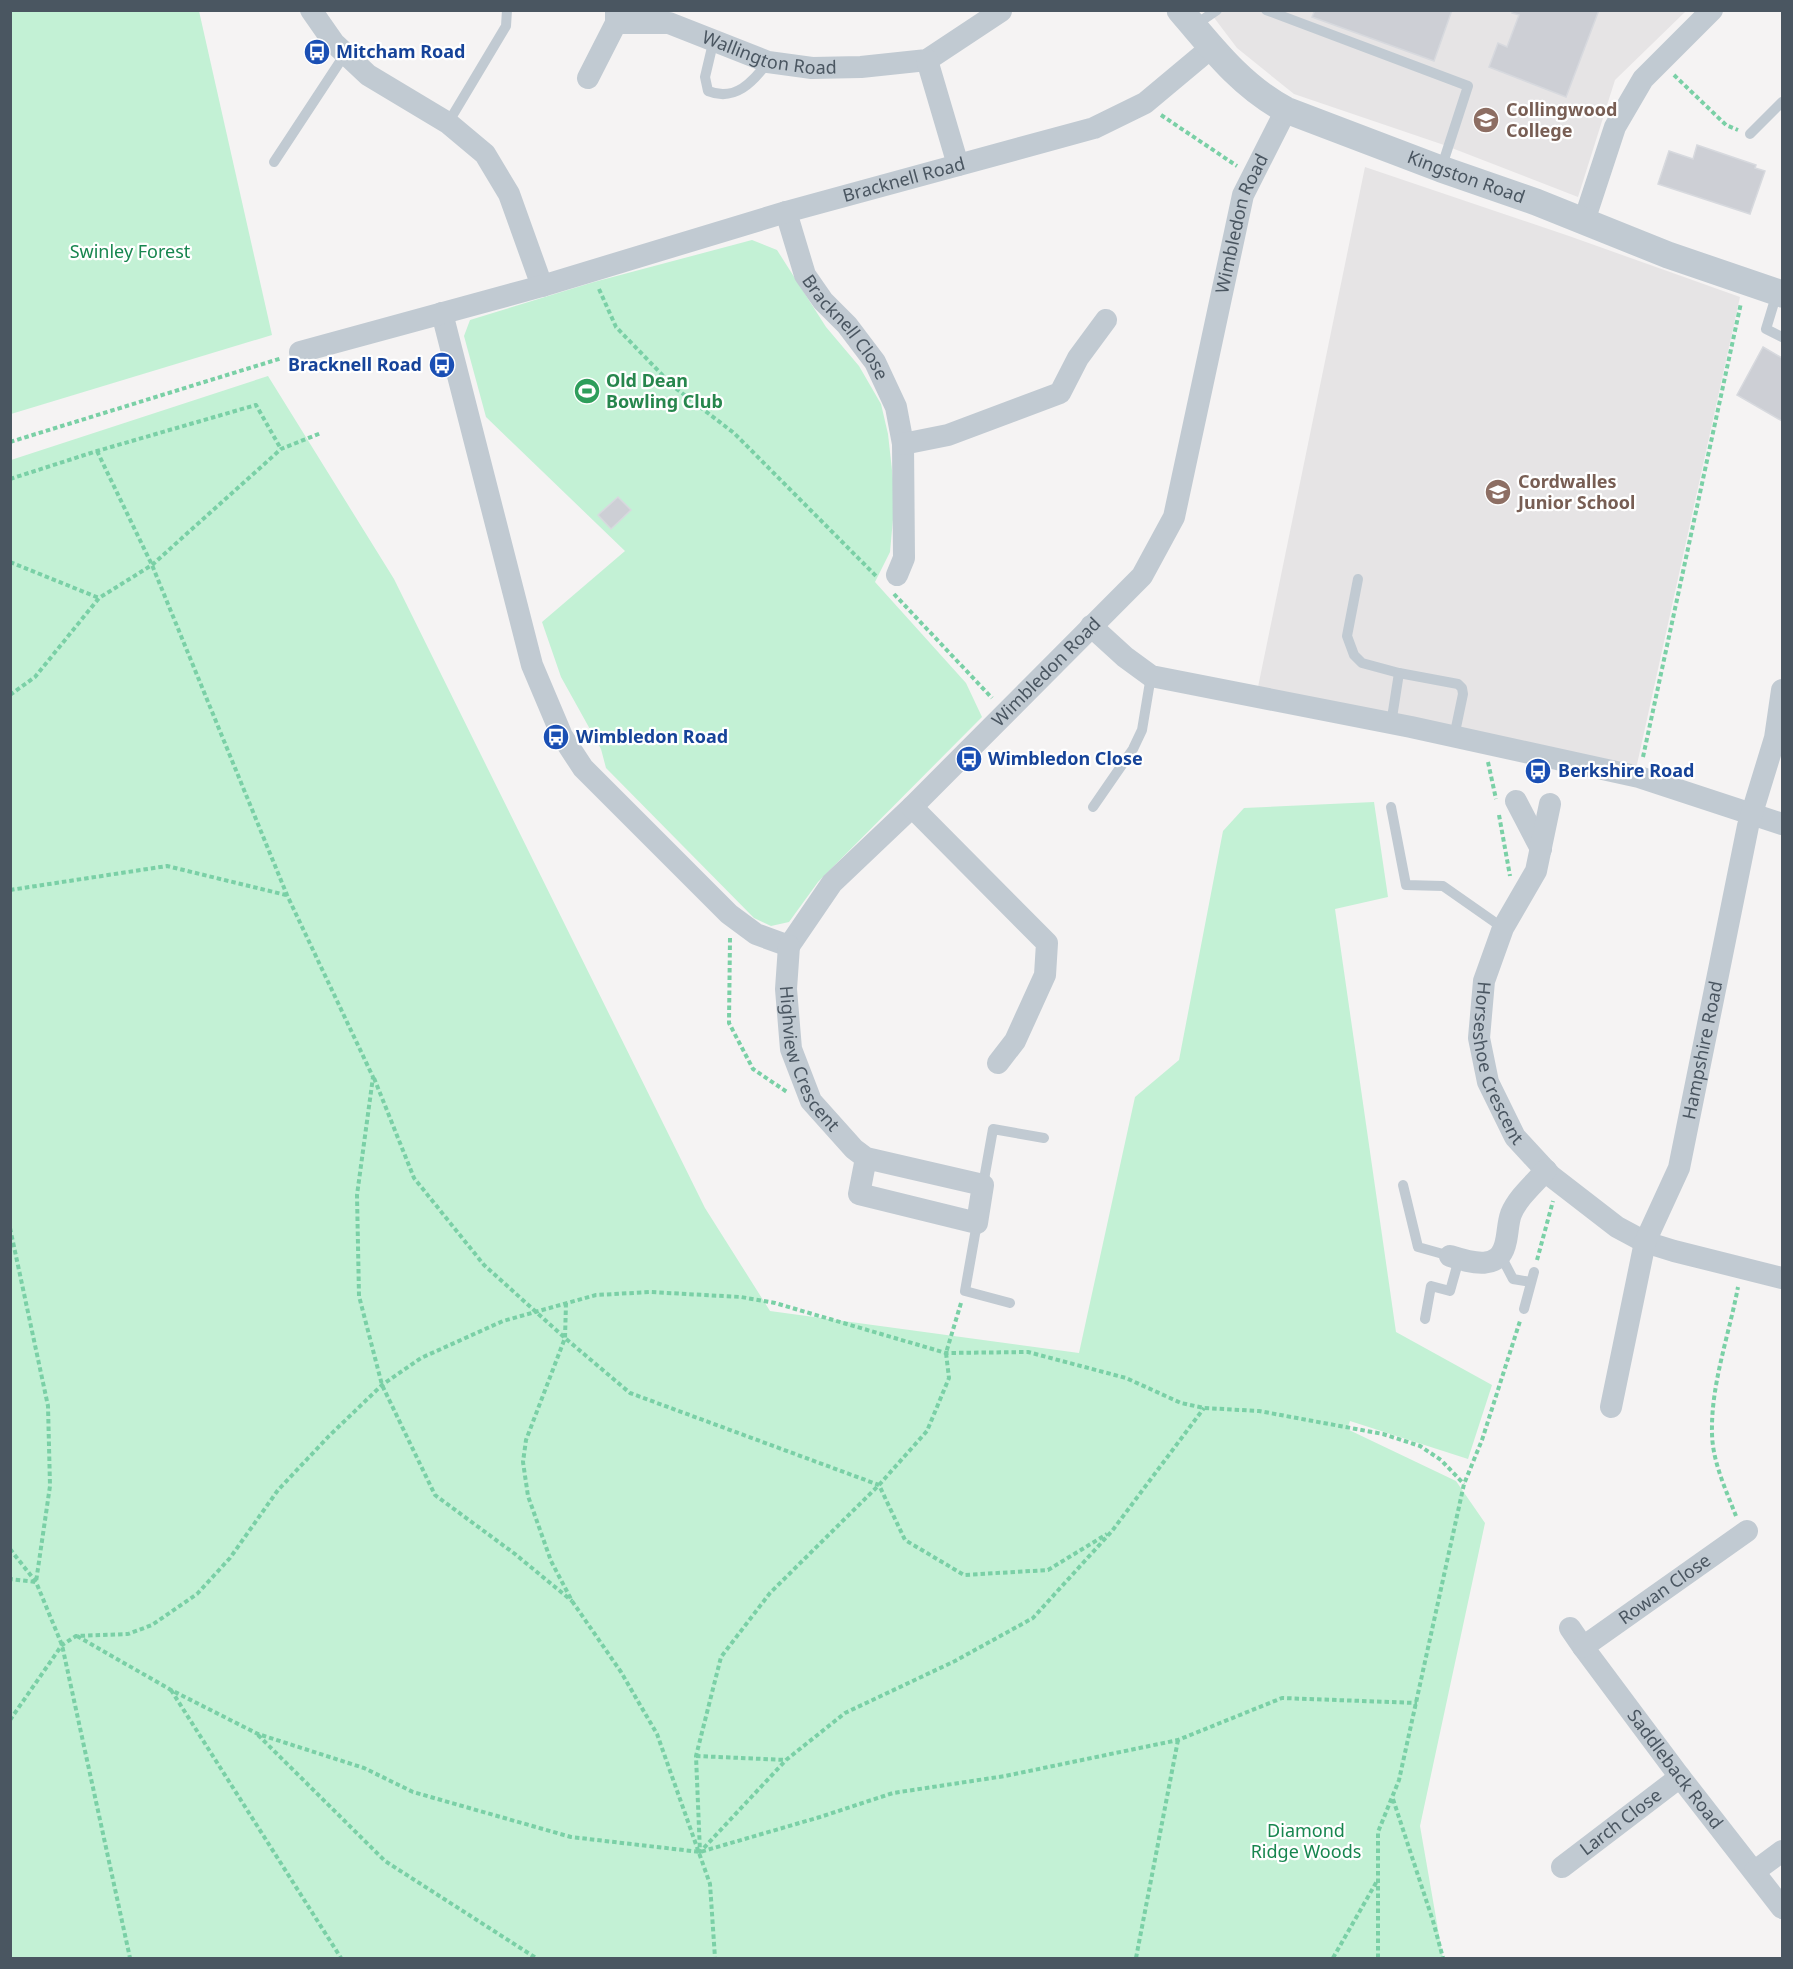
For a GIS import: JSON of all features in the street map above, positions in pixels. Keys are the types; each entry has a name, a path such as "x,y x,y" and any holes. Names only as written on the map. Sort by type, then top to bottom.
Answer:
{"street":[{"path":"311,10 334,43 368,75 448,123 485,154 509,194 542,286"},
{"path":"1584,221 1615,127 1643,79 1712,10"},
{"name":"Wallington Road","path":"588,78 616,17 669,23 768,62 812,68 861,67 927,60 1001,11"},
{"name":"Kingston Road","path":"1187,18 1237,75 1264,98 1286,110 1440,169 1536,202 1668,255 1780,293"},
{"name":"Bracknell Road","path":"300,352 542,286 786,212 1094,128 1145,103 1212,47"},
{"path":"927,60 958,165"},
{"name":"Wimbledon Road","path":"789,946 832,883 912,807 1005,711 1142,576 1174,517 1243,195 1286,110"},
{"name":"Bracknell Close","path":"786,212 805,275 822,301 847,326 875,362 896,407 903,444 904,558 890,580"},
{"path":"442,313 532,665 562,736 583,768 729,914 756,934 789,946"},
{"path":"903,444 948,435 1060,393 1078,358 1106,320"},
{"path":"1091,626 1125,657 1151,676 1639,777 1782,824"},
{"name":"Hampshire Road","path":"1611,1407 1645,1242 1679,1167 1752,813 1775,738 1782,690"},
{"name":"Horseshoe Crescent","path":"1550,804 1536,871 1503,928 1484,981 1479,1038 1488,1082 1515,1137 1563,1186 1617,1227 1645,1242 1782,1278"},
{"path":"1504,805 1540,849"},
{"path":"912,807 1047,943 1045,975 1015,1041 998,1063"},
{"name":"Highview Crescent","path":"789,946 786,989 791,1049 811,1101 854,1149 866,1158 983,1185"},
{"path":"866,1158 859,1194 977,1222 983,1185"},
{"path":"1454,1257 1486,1263 1496,1261 1506,1244 1510,1216 1546,1170"},
{"name":"Rowan Close","path":"1583,1647 1747,1531"},
{"name":"Saddleback Road","path":"1570,1628 1680,1777 1782,1908"},
{"name":"Larch Close","path":"1562,1867 1680,1777"},
{"path":"1755,1871 1782,1851"}],"lane":[{"path":"448,123 506,26 507,10"},
{"path":"1187,18 1217,10"},
{"path":"1266,10 1468,86 1440,169"},
{"path":"714,39 705,77 708,91 718,95 734,93 752,83 768,62"},
{"path":"274,162 345,54"},
{"path":"1750,134 1782,102"},
{"path":"1780,293 1766,329 1782,337"},
{"path":"1359,579 1347,636 1348,644 1354,655 1362,663 1399,673 1458,684 1463,694 1454,738"},
{"path":"1391,724 1399,673"},
{"path":"1093,807 1133,749 1142,730 1151,676"},
{"path":"1391,807 1406,885 1443,886 1503,928"},
{"path":"983,1185 993,1129 1044,1138"},
{"path":"1403,1185 1418,1247 1454,1257 1450,1291 1431,1286 1425,1318"},
{"path":"977,1222 965,1291 1010,1303"},
{"path":"1501,1256 1514,1279 1532,1277 1524,1309"}],"path":[{"path":"1660,62 1726,126 1750,134"},
{"path":"1145,103 1253,176"},
{"path":"594,270 600,293 616,327 674,387 734,433 890,580 892,592 1005,711"},
{"path":"1639,777 1741,303"},
{"path":"10,442 268,362"},
{"path":"10,479 256,405 281,449"},
{"path":"10,695 35,677 99,598 152,565 281,449 321,433"},
{"path":"97,451 152,565 286,896 373,1077 414,1178 484,1265 630,1393 879,1485 905,1540 964,1575 1048,1570 1112,1531"},
{"path":"10,562 99,598"},
{"path":"1488,761 1504,805 1515,906"},
{"path":"10,890 167,866 286,896"},
{"path":"729,914 731,951 729,1023 753,1069 782,1091 811,1101"},
{"path":"373,1077 357,1195 360,1296 382,1385 435,1495 515,1554 572,1601"},
{"path":"1532,1277 1555,1195 1563,1186"},
{"path":"10,1228 48,1406 50,1486 36,1582"},
{"path":"1741,1269 1713,1399 1712,1435 1720,1475 1736,1516 1747,1531"},
{"path":"699,1852 696,1756 721,1657 770,1593 879,1485 927,1431 949,1378 946,1353 965,1291"},
{"path":"12,1718 62,1645 76,1636 128,1634 152,1625 197,1594 230,1558 278,1490 382,1385 421,1358 503,1321 596,1295 650,1292 741,1297 775,1303 946,1353 1028,1353 1126,1378 1181,1403 1204,1408 1259,1411 1383,1434 1420,1446 1441,1460 1464,1484"},
{"path":"566,1303 565,1338 526,1440 523,1462 528,1496 547,1550 572,1601 621,1672 657,1734 710,1884 715,1959"},
{"path":"1378,1959 1378,1832 1399,1780 1464,1484 1482,1440 1524,1309"},
{"path":"699,1852 786,1760 845,1713 955,1662 1033,1618 1112,1531 1204,1408"},
{"path":"10,1549 36,1582 62,1645 130,1959"},
{"path":"10,1579 36,1582"},
{"path":"76,1636 171,1690 258,1734 364,1767 413,1792 571,1837 699,1852 893,1793 1005,1776 1178,1740 1282,1698 1417,1703"},
{"path":"171,1690 341,1959"},
{"path":"258,1734 386,1861 536,1959"},
{"path":"1136,1959 1178,1740"},
{"path":"696,1756 786,1760"},
{"path":"1393,1798 1434,1921 1443,1959"},
{"path":"1333,1959 1378,1880"}],"shaded area":[{"name":"Collingwood College","path":"1209,11 1686,11 1615,80 1578,197 1444,145 1294,94 1237,48"},
{"name":"Cordwalles Junior School","path":"1365,167 1740,297 1636,769 1258,687"}],"green space":[{"name":"Swinley Forest","path":"11,10 199,11 272,335 11,414"},
{"path":"752,240 777,250 826,327 859,366 881,404 888,434 895,497 890,552 875,582 966,683 982,717 818,882 789,922 771,926 754,918 606,768 601,749 561,677 542,622 625,551 486,417 464,336 470,320 594,282"},
{"name":"Diamond Ridge Woods","path":"268,376 394,579 705,1208 770,1311 1079,1353 1135,1097 1179,1060 1223,831 1244,808 1374,802 1388,897 1335,909 1396,1332 1492,1385 1468,1459 1350,1421 1347,1429 1456,1481 1485,1523 1420,1826 1443,1958 11,1958 11,460"}],"building":[{"path":"1315,10 1452,10 1434,61 1312,17"},
{"path":"1513,10 1599,10 1566,97 1489,67 1498,43 1507,47 1519,15 1512,13"},
{"path":"1697,145 1756,165 1755,168 1765,171 1750,214 1658,184 1669,151 1693,159"},
{"path":"1763,347 1782,358 1782,421 1737,395"},
{"path":"618,497 631,510 611,529 598,515"}],"place":[{"name":"Mitcham Road","path":"317,52"},
{"name":"Collingwood College","path":"1486,120"},
{"name":"Bracknell Road","path":"442,365"},
{"name":"Old Dean Bowling Club","path":"587,391"},
{"name":"Cordwalles Junior School","path":"1498,492"},
{"name":"Wimbledon Road","path":"556,737"},
{"name":"Wimbledon Close","path":"969,759"},
{"name":"Berkshire Road","path":"1538,771"}]}
